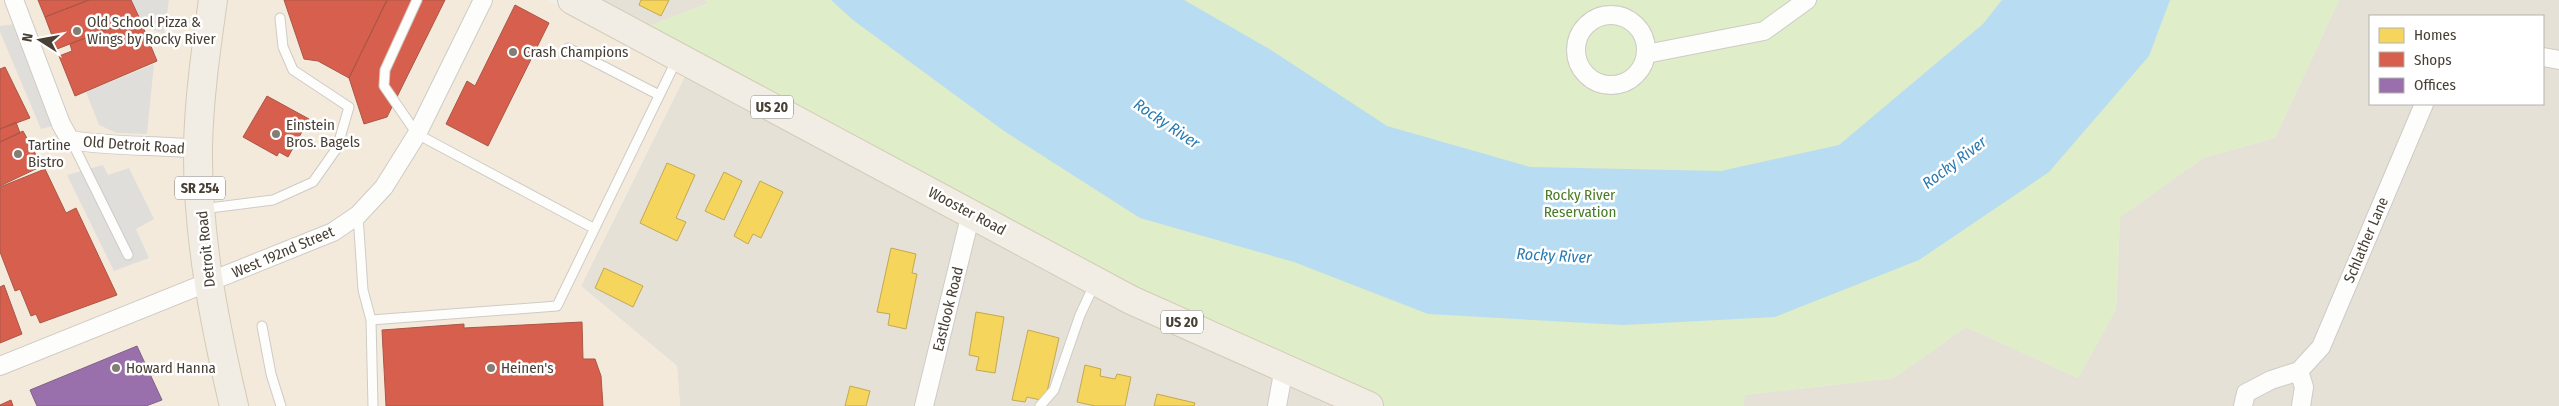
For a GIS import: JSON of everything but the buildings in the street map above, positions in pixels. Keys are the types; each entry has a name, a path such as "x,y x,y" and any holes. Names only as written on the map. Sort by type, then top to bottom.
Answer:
{"main road":[{"name":"Detroit Road","path":"213,0 201,92 198,149 209,283 218,341 234,406"},
{"name":"Wooster Road","path":"572,0 1131,300 1369,406"}],"street":[{"name":"Old Detroit Road","path":"14,0 61,124 70,140 102,145 150,144 198,149"},
{"name":"West 192nd Street","path":"0,366 333,232 358,216 384,187 417,134 483,0"},
{"path":"1646,54 1764,31 1807,0"},
{"path":"1604,15 1619,15 1633,22 1643,34 1646,54 1643,66 1633,78 1618,85 1603,85 1589,77 1579,65 1576,49 1579,34 1589,21 1604,15"},
{"path":"2544,57 2559,60"},
{"name":"Schlather Lane","path":"2300,371 2321,347 2424,105"},
{"name":"Eastlook Road","path":"924,406 971,213"},
{"path":"1276,406 1284,368"},
{"path":"2243,406 2246,393 2271,380 2300,371 2304,387 2301,406"}],"lane":[{"path":"417,0 385,70 384,86 417,134 594,228"},
{"path":"202,209 273,200 281,197 313,182 337,148 349,107 293,70 283,47 280,18"},
{"path":"568,48 659,95"},
{"path":"371,320 557,306 678,57"},
{"path":"70,140 128,255"},
{"path":"358,216 363,290 371,320 373,406"},
{"path":"1040,406 1054,390 1080,316 1097,281"},
{"path":"262,326 271,374 281,406"}],"shaded area":[{"path":"0,0 548,0 687,72 581,286 677,366 680,406 0,406"},
{"path":"131,0 169,0 164,34 143,26"},
{"path":"577,0 705,0 709,3 636,31"},
{"path":"2339,0 2559,0 2559,406 1744,406 1744,395 1894,378 1966,327 2078,378 2116,309 2120,217 2203,158 2275,138"},
{"path":"23,23 61,124 41,129 0,32 0,26"},
{"path":"154,64 147,134 117,133 99,125 86,92"},
{"path":"687,72 1340,406 680,406 677,366 581,286"},
{"path":"103,165 108,175 129,168 154,219 136,229 149,258 114,271 67,175"}],"green space":[{"name":"Rocky River Reservation","path":"705,0 2339,0 2275,138 2203,158 2120,217 2116,310 2078,378 1966,327 1894,378 1745,395 1744,406 1369,406 1153,313 636,31 709,3"}],"water":[{"name":"Rocky River","path":"831,0 1184,0 1271,50 1387,126 1530,167 1721,171 1839,145 1983,24 2002,0 2170,0 2149,56 2049,172 1919,260 1775,317 1623,325 1428,314 1294,262 1140,218 1004,131 853,20"}],"place":[{"name":"Old School Pizza & Wings by Rocky River","path":"77,31"},
{"name":"Crash Champions","path":"513,52"},
{"name":"Einstein Bros. Bagels","path":"276,134"},
{"name":"Tartine Bistro","path":"18,154"},
{"name":"Howard Hanna","path":"116,368"},
{"name":"Heinen's","path":"491,368"}]}
